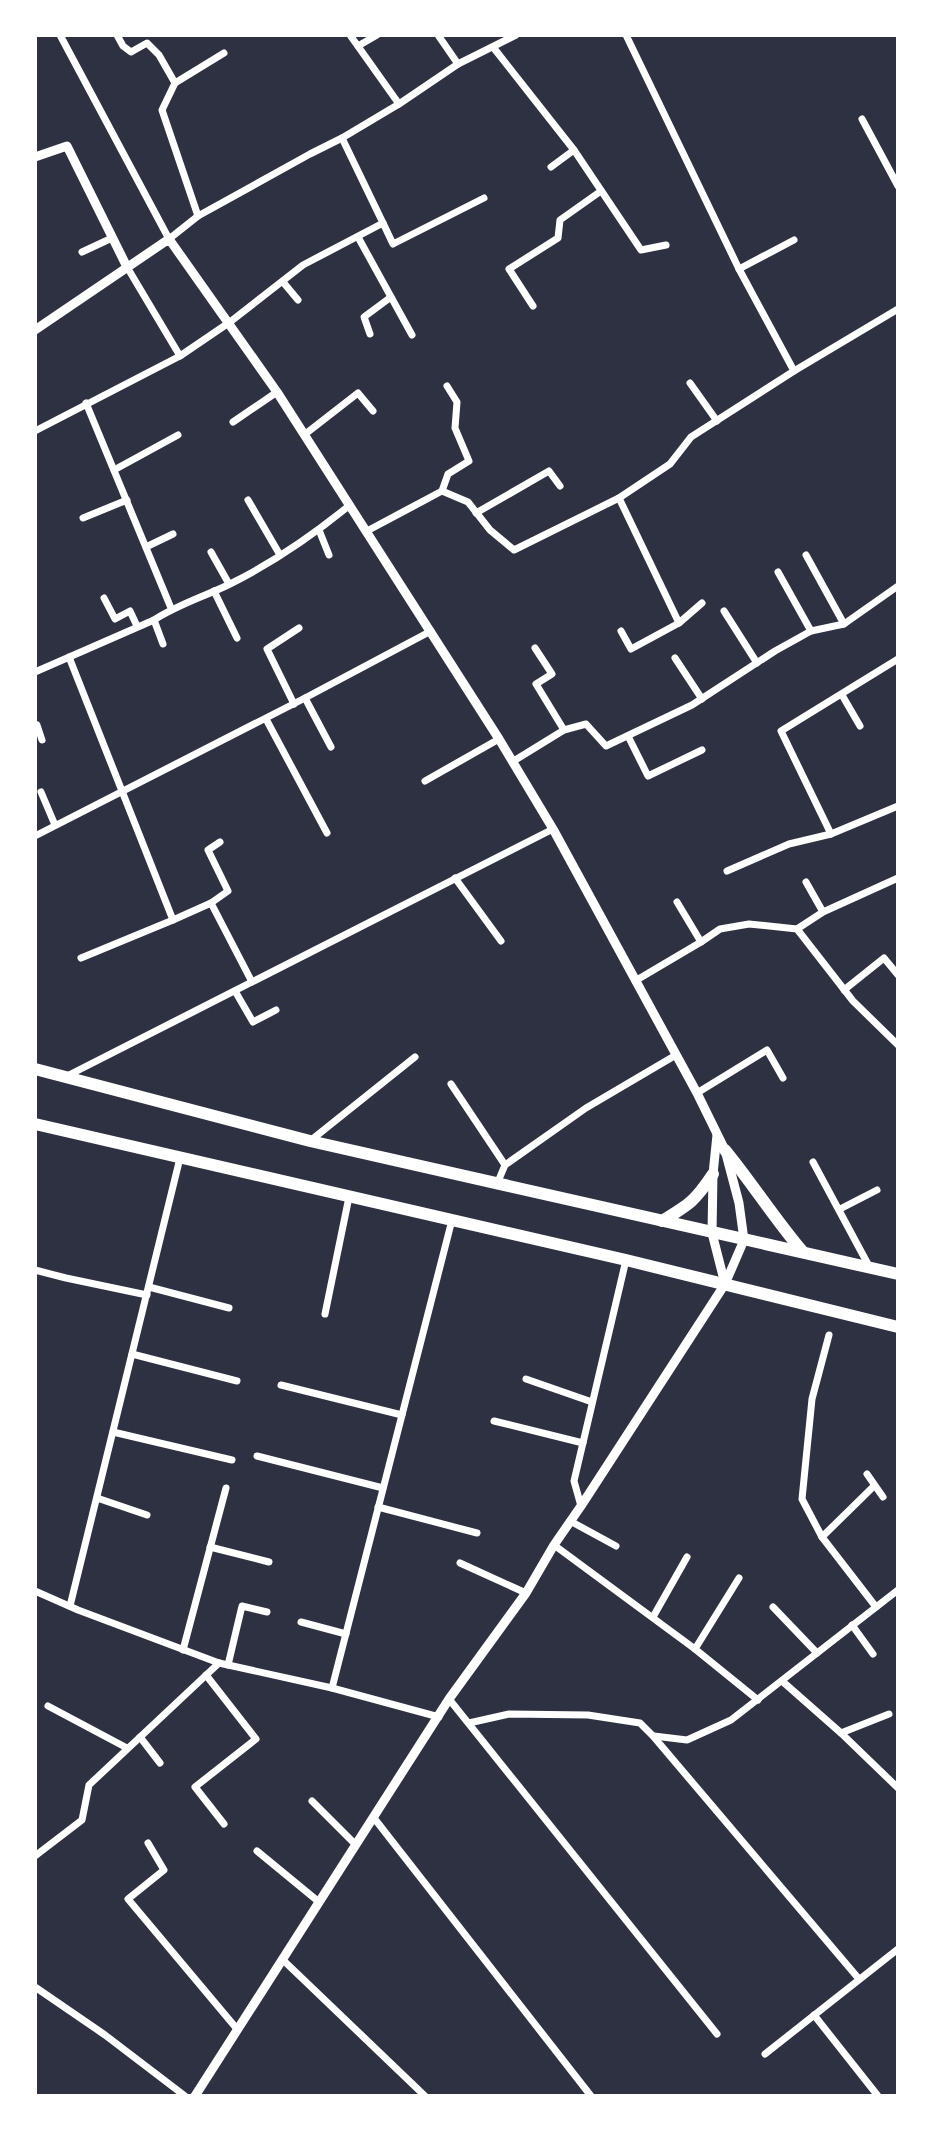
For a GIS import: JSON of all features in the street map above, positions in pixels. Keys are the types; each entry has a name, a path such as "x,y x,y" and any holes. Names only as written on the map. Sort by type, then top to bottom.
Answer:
{"highway":[{"path":"35,1069 310,1140 898,1274"},
{"path":"35,1124 626,1260 898,1327"},
{"path":"725,1150 751,1182 781,1227 802,1251"},
{"path":"662,1221 689,1205 713,1174"}],"street":[{"path":"60,35 169,239 230,323 351,505 553,829 697,1093 725,1150 739,1203 744,1240 725,1284 554,1545 526,1593 449,1699 195,2096"},
{"path":"117,35 123,46 131,52 147,43 159,55 175,83"},
{"path":"350,35 399,104"},
{"path":"358,47 377,35"},
{"path":"438,35 458,64"},
{"path":"35,330 169,239 198,216 342,138 458,64 516,35"},
{"path":"626,35 739,269 794,371"},
{"path":"493,47 574,150 640,250 666,245"},
{"path":"198,216 162,110 175,83 224,53"},
{"path":"862,119 898,186"},
{"path":"342,138 393,244 484,198"},
{"path":"35,157 67,146 127,267 180,356"},
{"path":"551,167 574,150"},
{"path":"533,306 509,269 558,238 559,220 601,191"},
{"path":"35,431 180,356 230,323 303,265 383,223"},
{"path":"358,237 412,335"},
{"path":"82,252 112,238"},
{"path":"739,269 794,240"},
{"path":"283,282 298,300"},
{"path":"370,334 364,317 391,297"},
{"path":"442,491 468,502 490,530 514,550 619,498 670,464 691,437 898,309"},
{"path":"690,383 717,421"},
{"path":"367,531 442,491 448,474 469,461 455,428 457,402 447,386"},
{"path":"233,422 277,392"},
{"path":"304,435 358,393 373,411"},
{"path":"86,403 171,608"},
{"path":"114,470 178,435"},
{"path":"476,513 549,471 560,486"},
{"path":"619,498 679,624"},
{"path":"248,499 280,555"},
{"path":"83,518 127,500"},
{"path":"35,672 154,620 171,608 229,584 319,530 351,505"},
{"path":"319,530 329,555"},
{"path":"146,547 173,534"},
{"path":"211,552 229,584"},
{"path":"806,555 845,624"},
{"path":"778,572 811,631"},
{"path":"512,762 564,730 586,724 606,746 628,736 702,699 811,631 845,624 898,586"},
{"path":"214,591 237,638"},
{"path":"104,598 115,619 130,611 137,626"},
{"path":"621,631 631,649 679,624 702,603"},
{"path":"724,611 757,663"},
{"path":"154,620 163,644"},
{"path":"294,704 267,649 299,628"},
{"path":"35,836 266,719 431,631"},
{"path":"535,648 552,674 536,684 564,730"},
{"path":"69,657 173,920"},
{"path":"675,658 702,699"},
{"path":"831,834 781,731 898,659"},
{"path":"842,695 860,726"},
{"path":"305,698 331,747"},
{"path":"266,719 327,832"},
{"path":"35,726 37,725 42,740"},
{"path":"628,736 648,776 702,750"},
{"path":"425,780 499,739"},
{"path":"41,792 55,825"},
{"path":"727,871 789,844 831,834 898,806"},
{"path":"66,1076 553,829"},
{"path":"81,958 211,903 228,891 208,850 220,842"},
{"path":"455,878 501,941"},
{"path":"635,981 720,929 748,925 797,929 822,912 898,878"},
{"path":"806,882 822,912"},
{"path":"677,902 701,942"},
{"path":"211,903 252,982"},
{"path":"797,929 853,1001 898,1045"},
{"path":"844,990 884,957 898,975"},
{"path":"235,991 253,1022 276,1010"},
{"path":"697,1093 767,1050 783,1078"},
{"path":"497,1184 505,1165 586,1108 676,1055"},
{"path":"310,1140 415,1057"},
{"path":"451,1084 505,1165"},
{"path":"717,1135 712,1233 725,1284"},
{"path":"70,1606 180,1158"},
{"path":"813,1162 870,1268"},
{"path":"840,1209 877,1189"},
{"path":"325,1314 349,1197"},
{"path":"332,1688 452,1220"},
{"path":"582,1506 574,1481 626,1260"},
{"path":"35,1270 229,1308"},
{"path":"829,1335 812,1399 802,1499 822,1537 876,1607"},
{"path":"132,1354 237,1381"},
{"path":"526,1379 592,1402"},
{"path":"281,1385 402,1415"},
{"path":"494,1421 583,1443"},
{"path":"113,1432 233,1460"},
{"path":"257,1456 383,1488"},
{"path":"867,1474 883,1497"},
{"path":"822,1537 874,1486"},
{"path":"183,1650 226,1488"},
{"path":"97,1498 147,1515"},
{"path":"379,1507 477,1533"},
{"path":"570,1521 616,1546"},
{"path":"554,1545 653,1617 758,1700"},
{"path":"210,1547 269,1562"},
{"path":"653,1617 687,1557"},
{"path":"460,1563 526,1593"},
{"path":"695,1649 739,1578"},
{"path":"35,1591 223,1664 332,1688 439,1717"},
{"path":"653,1736 687,1741 731,1720 898,1591"},
{"path":"35,1856 82,1821 89,1785 206,1675 223,1664 242,1606 267,1612"},
{"path":"774,1607 817,1653"},
{"path":"301,1622 346,1634"},
{"path":"852,1625 873,1654"},
{"path":"206,1675 256,1739 195,1787 224,1824"},
{"path":"782,1681 898,1788"},
{"path":"449,1699 717,2034"},
{"path":"48,1706 127,1748"},
{"path":"469,1723 509,1714 589,1715 640,1723 859,1979"},
{"path":"841,1733 889,1714"},
{"path":"139,1737 160,1763"},
{"path":"312,1801 356,1845"},
{"path":"374,1818 591,2096"},
{"path":"148,1843 164,1870 128,1899 237,2029"},
{"path":"257,1851 319,1902"},
{"path":"765,2054 898,1949"},
{"path":"283,1960 425,2096"},
{"path":"35,1987 105,2035 185,2096"},
{"path":"814,2015 878,2096"}]}
